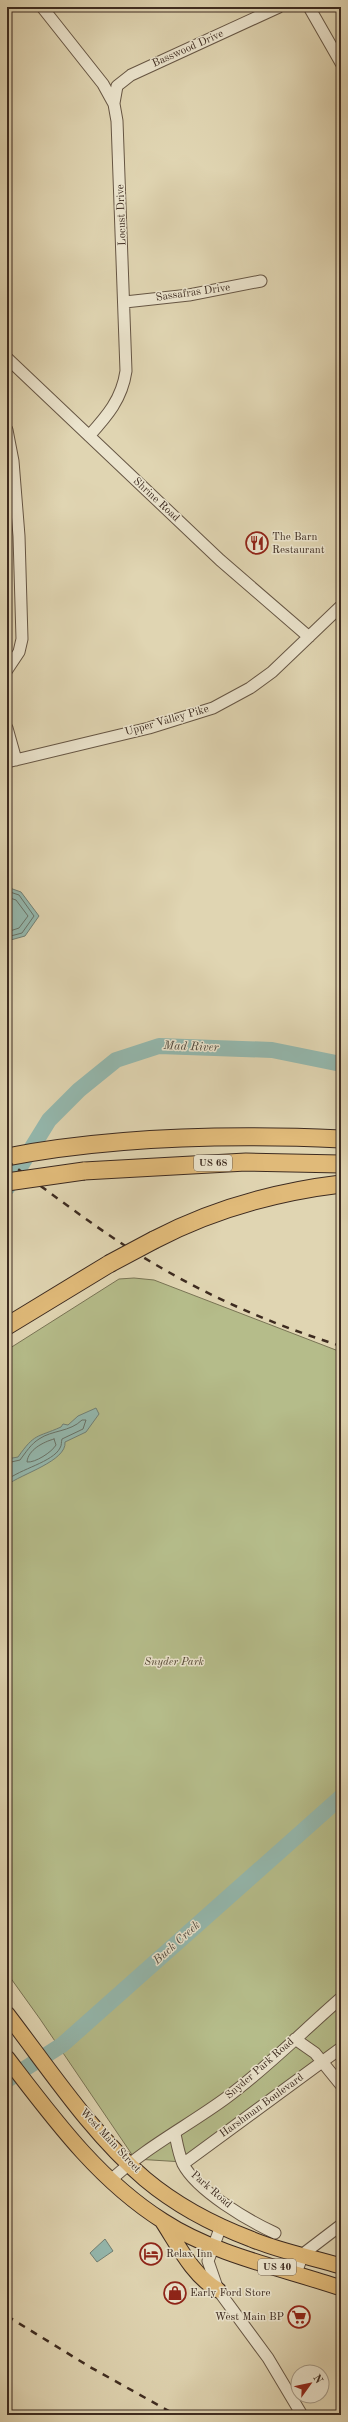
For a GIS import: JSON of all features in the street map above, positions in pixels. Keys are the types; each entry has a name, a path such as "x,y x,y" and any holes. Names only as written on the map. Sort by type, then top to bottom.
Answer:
{"highway":[{"name":"US 68","path":"7,1157 86,1146 238,1137 341,1139"},
{"name":"US 68","path":"7,1182 84,1172 238,1162 341,1164"},
{"path":"7,1326 109,1264 182,1226 236,1205 305,1189 341,1184"}],"main road":[{"name":"West Main Street","path":"7,2014 80,2110 128,2163 146,2180 182,2205 221,2226"},
{"name":"US 40","path":"7,2058 45,2107 110,2181 163,2222 212,2246 341,2288"},
{"path":"163,2222 183,2254 207,2284 218,2290"},
{"name":"Park Road","path":"221,2226 252,2240 341,2266"}],"street":[{"name":"Locust Drive","path":"42,7 103,84 114,104 119,143 127,358 124,383 116,404 89,436"},
{"name":"Basswood Drive","path":"114,104 117,86 131,75 278,7"},
{"path":"308,7 341,63"},
{"name":"Sassafras Drive","path":"125,302 189,295 261,281"},
{"name":"Shrine Road","path":"7,358 220,560 309,637"},
{"path":"7,430 13,461 19,536 22,639 19,652 7,670"},
{"name":"Upper Valley Pike","path":"11,761 149,728 213,708 250,688 276,668 341,606"},
{"path":"7,728 11,761"},
{"name":"Snyder Park Road","path":"175,2134 228,2097 341,1998"},
{"path":"295,2039 323,2061 341,2084"},
{"name":"Harshman Boulevard","path":"183,2164 341,2048"},
{"path":"110,2181 128,2163 175,2134"},
{"name":"Park Road","path":"175,2134 183,2164 206,2189 227,2206 276,2233"},
{"path":"296,2273 303,2254 341,2225"},
{"path":"221,2226 212,2246 208,2261 218,2290 268,2358 302,2415"}],"green space":[{"name":"Snyder Park","path":"134,1278 154,1280 341,1352 341,2048 184,2162 135,2159 7,1973 7,1350 119,1279"}],"water":[{"path":"7,887 21,892 39,916 25,936 7,941"},
{"path":"96,1408 99,1414 86,1432 65,1442 64,1449 51,1461 7,1485 7,1459 18,1457 28,1444 36,1437 61,1427 63,1424 68,1425 78,1416"},
{"path":"105,2239 113,2251 97,2262 90,2253"}],"waterway":[{"name":"Mad River","path":"7,1188 49,1120 79,1090 116,1060 159,1046 272,1050 341,1064"},
{"name":"Buck Creek","path":"7,2080 62,2045 341,1797"}],"railway":[{"path":"7,1161 100,1229 158,1266 202,1290 247,1311 294,1330 341,1346"},
{"path":"7,2316 90,2367 176,2415"}],"place":[{"name":"The Barn Restaurant","path":"257,543"},
{"name":"Relax Inn","path":"151,2254"},
{"name":"Early Ford Store","path":"175,2293"},
{"name":"West Main BP","path":"299,2317"}]}
